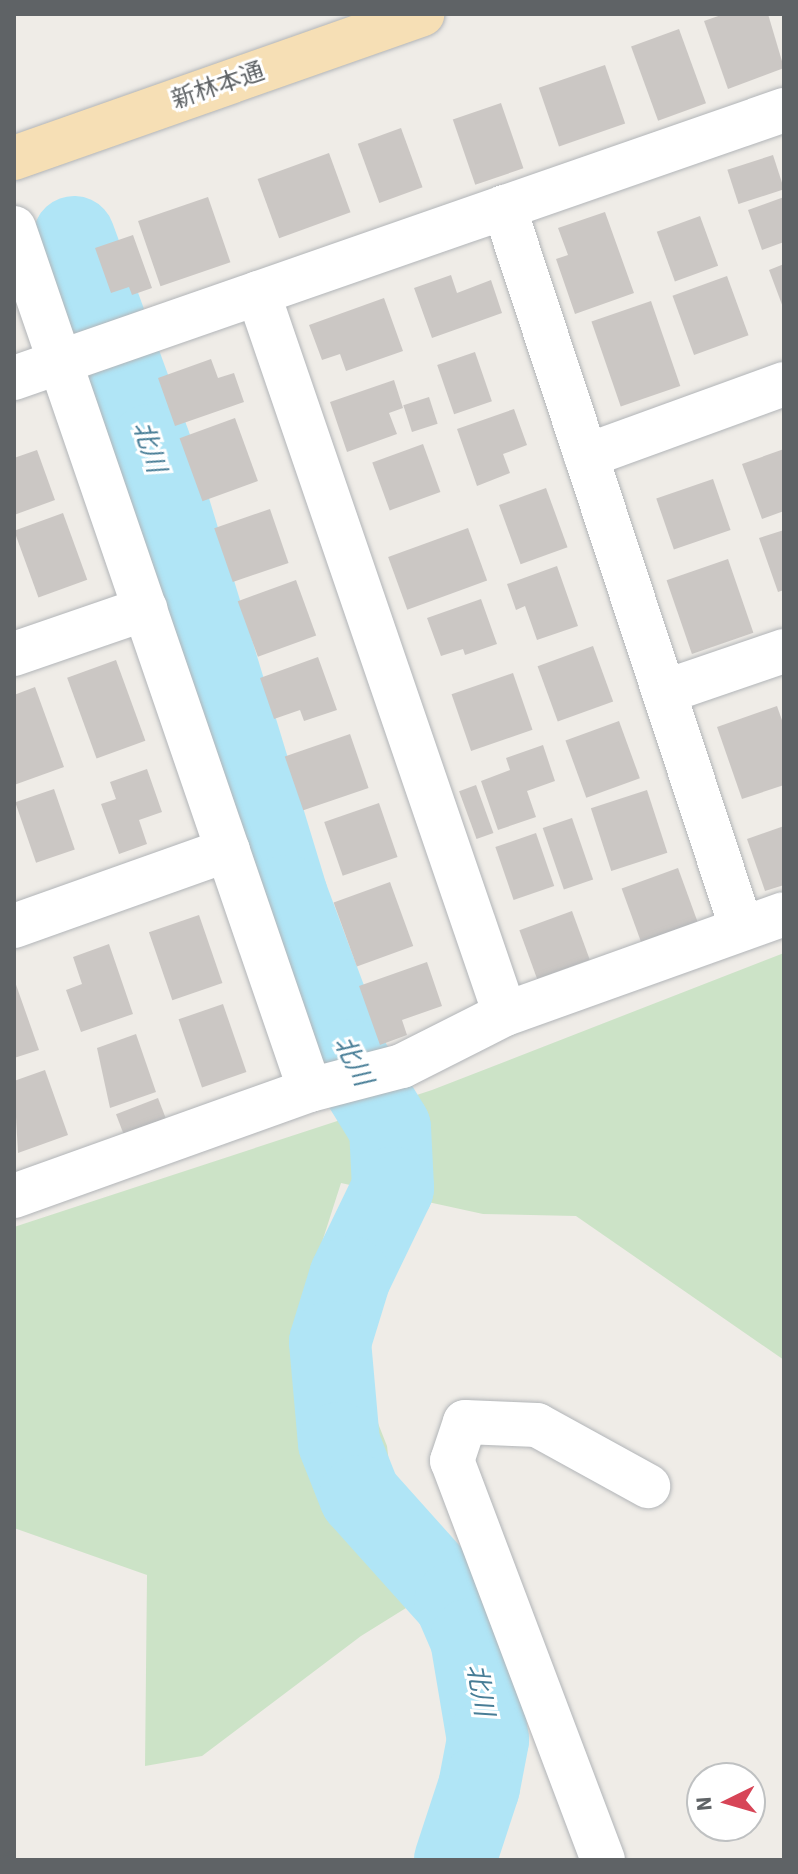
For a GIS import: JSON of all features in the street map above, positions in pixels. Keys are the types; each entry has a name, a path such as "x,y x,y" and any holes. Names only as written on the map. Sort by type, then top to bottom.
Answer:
{"main road":[{"name":"新林本通","path":"14,158 422,14"}],"street":[{"path":"14,378 784,110"},
{"path":"504,207 742,929"},
{"path":"14,228 310,1090"},
{"path":"258,293 505,1014"},
{"path":"586,456 784,384"},
{"path":"14,654 145,609"},
{"path":"664,692 784,651"},
{"path":"14,926 228,850"},
{"path":"14,1196 310,1090 402,1066 505,1014 784,914"},
{"path":"603,1860 452,1461 465,1422 537,1425 648,1486"}],"green space":[{"path":"784,953 784,1360 576,1216 483,1214 341,1183 315,1264 387,1446 406,1608 361,1636 202,1756 145,1766 147,1575 14,1528 14,1227 432,1090"}],"building":[{"path":"724,14 768,14 784,68 728,89 704,21"},
{"path":"679,29 706,103 658,121 631,46"},
{"path":"605,65 625,124 559,146 539,88"},
{"path":"501,103 523,168 475,185 453,120"},
{"path":"401,128 423,187 379,203 358,144"},
{"path":"329,153 351,212 279,238 258,179"},
{"path":"773,155 784,189 738,204 727,170"},
{"path":"208,197 230,262 160,286 138,221"},
{"path":"784,197 784,242 762,250 748,210"},
{"path":"605,212 634,293 575,314 556,259 568,255 558,228"},
{"path":"700,216 718,266 675,282 657,232"},
{"path":"133,235 152,288 132,295 129,287 111,293 95,248"},
{"path":"784,264 784,310 769,270"},
{"path":"451,275 457,293 491,280 502,313 432,338 414,288"},
{"path":"727,276 749,335 694,355 672,296"},
{"path":"384,298 403,351 346,371 340,354 322,360 309,325"},
{"path":"651,301 680,386 621,407 591,322"},
{"path":"475,352 492,401 454,414 437,365"},
{"path":"211,359 218,378 234,373 244,402 175,426 158,378"},
{"path":"394,380 403,408 389,413 397,434 347,452 330,402"},
{"path":"429,397 438,424 412,432 403,405"},
{"path":"514,409 527,445 503,454 510,473 477,486 457,429"},
{"path":"235,418 258,481 202,501 180,438"},
{"path":"423,444 440,492 390,510 372,462"},
{"path":"784,449 784,511 762,519 742,464"},
{"path":"37,450 55,500 14,515 14,458"},
{"path":"713,479 731,530 674,550 656,499"},
{"path":"546,488 568,547 521,564 499,505"},
{"path":"270,509 289,563 233,582 214,528"},
{"path":"63,513 87,580 38,598 14,531"},
{"path":"468,528 487,581 407,610 388,557"},
{"path":"784,530 784,590 778,592 759,538"},
{"path":"728,559 753,633 692,654 667,580"},
{"path":"557,566 578,626 537,640 525,606 516,610 507,584"},
{"path":"296,580 316,635 258,657 238,601"},
{"path":"481,599 497,644 465,655 463,649 441,656 427,618"},
{"path":"593,646 613,701 558,722 538,666"},
{"path":"318,657 337,710 304,721 300,710 274,719 260,678"},
{"path":"116,660 145,741 97,759 67,678"},
{"path":"513,673 533,730 471,751 452,694"},
{"path":"35,687 64,767 14,785 14,695"},
{"path":"777,706 784,726 784,785 742,799 717,727"},
{"path":"619,721 640,778 586,798 565,740"},
{"path":"350,734 369,788 303,810 285,756"},
{"path":"543,745 555,781 527,791 536,817 498,830 481,781 510,770 506,758"},
{"path":"147,769 162,812 139,820 147,844 119,854 101,804 116,799 110,782"},
{"path":"476,785 493,833 477,839 459,791"},
{"path":"54,789 75,850 36,863 15,802"},
{"path":"647,790 667,853 611,871 591,808"},
{"path":"379,803 398,857 343,876 324,822"},
{"path":"572,818 593,879 564,890 543,828"},
{"path":"784,826 784,885 765,891 747,839"},
{"path":"536,833 554,886 514,900 495,847"},
{"path":"678,868 698,923 642,944 622,889"},
{"path":"390,882 413,946 357,966 334,903"},
{"path":"572,911 590,960 537,979 519,930"},
{"path":"199,915 222,983 172,1000 149,932"},
{"path":"109,944 133,1014 81,1032 66,990 82,984 73,957"},
{"path":"427,962 442,1006 402,1020 407,1035 380,1045 359,986"},
{"path":"14,979 39,1050 14,1058"},
{"path":"223,1004 246,1072 202,1087 179,1019"},
{"path":"136,1034 156,1092 110,1108 97,1048"},
{"path":"45,1070 68,1135 18,1153 14,1081"},
{"path":"158,1098 166,1119 124,1135 116,1114"}],"waterway":[{"name":"北川","path":"74,237 150,445 287,896 348,1060 390,1128 393,1188 350,1277 330,1342 339,1443 360,1496 455,1602 471,1639 488,1740 479,1787 455,1860"}]}
